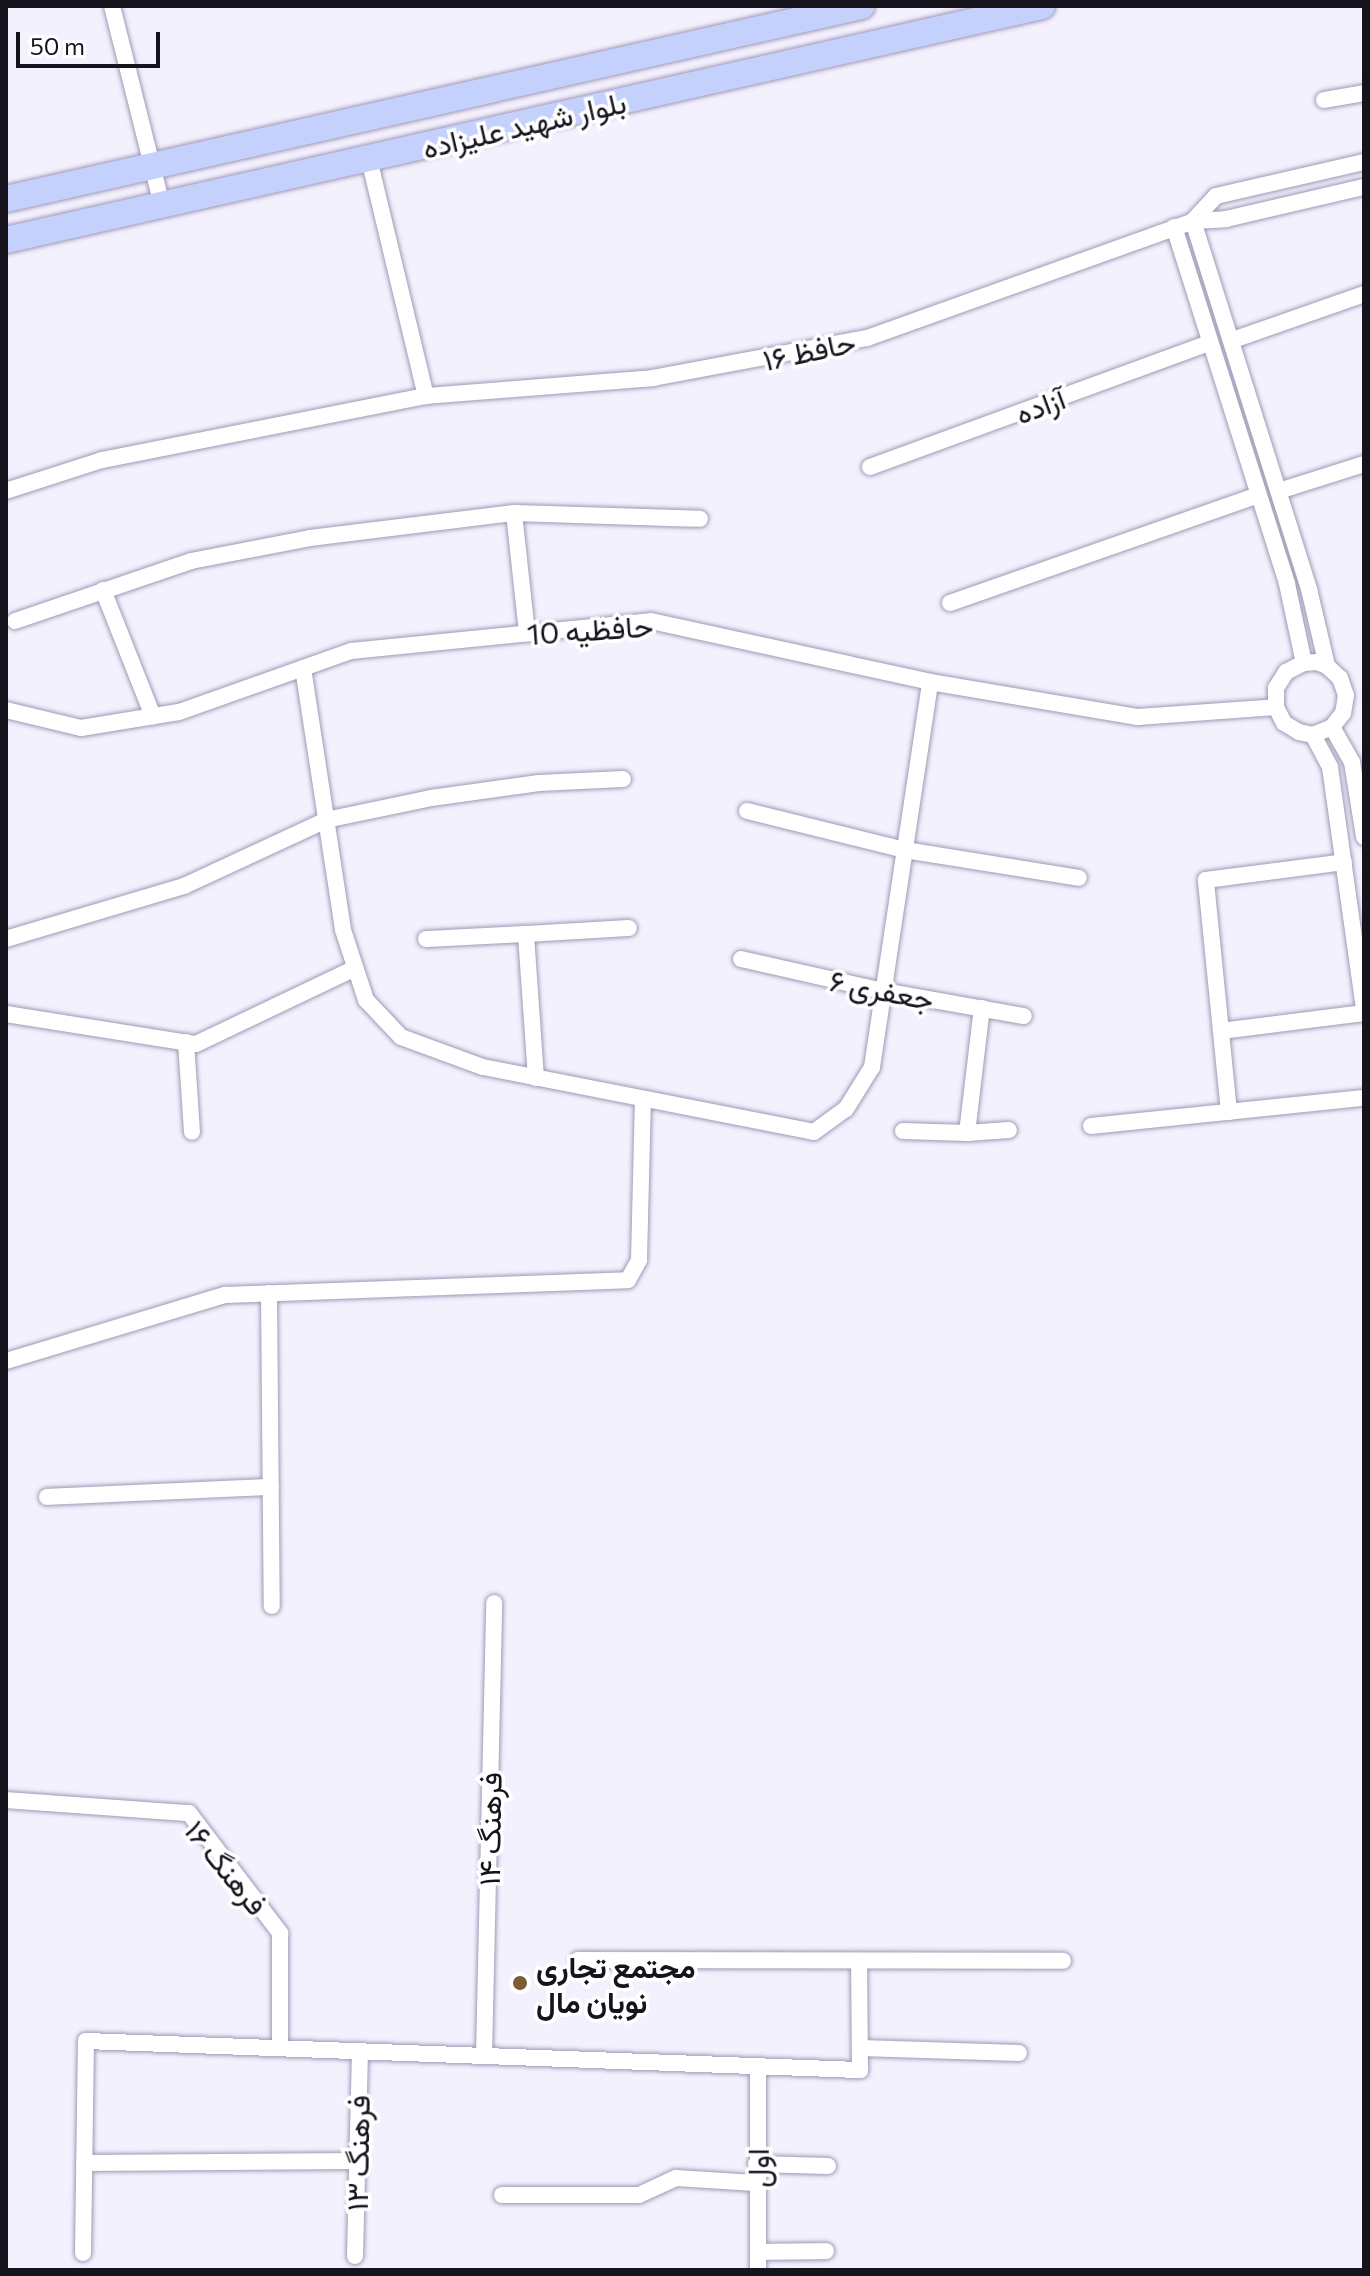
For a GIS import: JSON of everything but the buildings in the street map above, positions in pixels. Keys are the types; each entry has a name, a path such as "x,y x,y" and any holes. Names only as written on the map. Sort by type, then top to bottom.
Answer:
{"main road":[{"name":"بلوار شهید علیزاده","path":"6,199 862,6"},
{"name":"بلوار شهید علیزاده","path":"6,240 1042,6"}],"street":[{"path":"112,6 162,205"},
{"path":"1324,100 1364,93"},
{"path":"369,159 426,396"},
{"path":"1193,221 1216,196 1364,162"},
{"path":"1193,221 1226,219 1364,187"},
{"path":"1193,221 1309,589 1327,666"},
{"name":"حافظ ۱۶","path":"6,491 102,460 426,396 653,378 867,338 1193,221"},
{"path":"1174,227 1287,584 1304,663"},
{"path":"1233,340 1364,294"},
{"name":"آزاده","path":"870,467 1209,343"},
{"path":"1279,491 1364,464"},
{"path":"950,603 1258,495"},
{"path":"15,621 191,561 310,538 514,513 700,519"},
{"path":"514,513 527,633"},
{"path":"103,590 153,716"},
{"name":"حافظیه 10","path":"6,710 81,728 179,712 351,651 651,621 930,682 1138,717 1276,707"},
{"path":"1221,1031 1364,1012 1330,767 1313,735 1284,723 1276,707 1276,688 1286,672 1304,663 1317,662 1327,666 1340,678 1346,695 1343,713 1332,727 1313,735"},
{"path":"303,668 343,930 366,1000 401,1037 483,1067 814,1132 846,1109 872,1067 930,682"},
{"path":"1332,727 1352,762 1364,837"},
{"path":"14,936 184,886 326,820 431,798 524,785 623,779"},
{"path":"747,811 905,850 1079,878"},
{"path":"1229,1112 1206,880 1344,862"},
{"path":"426,939 629,928"},
{"path":"526,934 536,1078"},
{"name":"جعفری ۶","path":"741,959 883,991 1024,1016"},
{"path":"6,1014 196,1044 355,968"},
{"path":"967,1133 982,1008"},
{"path":"186,1042 192,1132"},
{"path":"1091,1126 1364,1098"},
{"path":"6,1361 225,1295 628,1280 639,1260 643,1099"},
{"path":"903,1131 967,1133 1009,1130"},
{"path":"269,1293 272,1606"},
{"path":"47,1497 271,1487"},
{"name":"فرهنگ ۱۴","path":"484,2055 494,1603"},
{"name":"فرهنگ ۱۶","path":"6,1800 189,1813 280,1933 280,2048"},
{"path":"578,1960 1063,1961"},
{"path":"83,2253 86,2041 860,2070 859,1961"},
{"path":"860,2048 1019,2053"},
{"name":"فرهنگ ۱۳","path":"355,2256 360,2051"},
{"name":"اول","path":"758,2067 755,2183 758,2270"},
{"path":"84,2163 357,2161"},
{"path":"756,2164 828,2166"},
{"path":"502,2195 639,2195 676,2178 755,2183"},
{"path":"758,2252 826,2251"}],"place":[{"name":"مجتمع تجاری نویان مال","path":"520,1983"}]}
